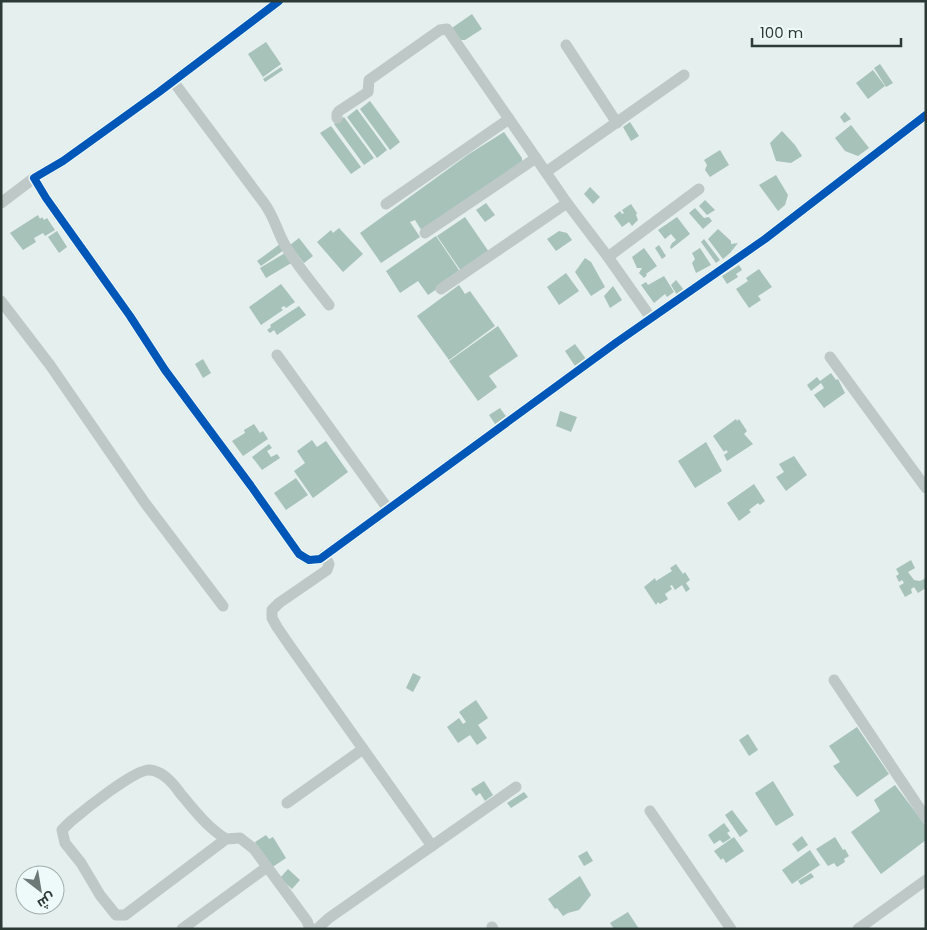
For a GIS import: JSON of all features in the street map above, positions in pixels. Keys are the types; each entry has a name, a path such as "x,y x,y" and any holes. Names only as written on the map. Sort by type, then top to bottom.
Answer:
{"street":[{"path":"1,203 173,81 279,1"},
{"path":"337,118 339,111 368,92 369,80 431,36 446,29 567,203 651,318"},
{"path":"566,45 617,122"},
{"path":"546,172 684,75"},
{"path":"173,81 271,212 284,243 300,268 329,305"},
{"path":"34,178 46,198 130,316 165,370 252,486 299,554 309,560 320,558 651,318 765,239 926,115"},
{"path":"386,204 509,119"},
{"path":"425,233 536,158"},
{"path":"608,257 699,189"},
{"path":"441,289 567,203"},
{"path":"1,301 50,365 145,503 223,606"},
{"path":"277,355 388,509"},
{"path":"830,357 926,488"},
{"path":"324,555 329,568 279,603 272,610 272,618 281,634 432,846"},
{"path":"834,680 926,818"},
{"path":"287,802 363,749"},
{"path":"226,839 206,824 177,788 165,777 152,770 145,770 128,779 62,830 65,843 81,863 100,895 112,911 120,916 125,915 226,839 240,838 254,848 314,927 516,787"},
{"path":"650,811 731,929"},
{"path":"182,929 267,866"},
{"path":"858,929 926,880"}],"building":[{"path":"472,14 482,29 465,40 461,40 449,30"},
{"path":"266,42 281,64 263,77 248,54"},
{"path":"880,64 893,83 886,87 874,68"},
{"path":"281,67 283,70 265,82 263,79"},
{"path":"873,70 885,86 868,99 856,83"},
{"path":"370,101 400,142 390,150 360,109"},
{"path":"357,109 387,150 377,158 347,117"},
{"path":"845,112 851,119 844,123 840,117"},
{"path":"344,117 374,158 364,165 334,124"},
{"path":"630,122 639,136 631,141 623,127"},
{"path":"851,125 869,148 858,156 845,151 835,138"},
{"path":"331,126 361,167 351,174 320,133"},
{"path":"782,131 802,156 791,163 776,161 770,143"},
{"path":"504,132 522,158 522,165 423,233 415,220 410,222 420,237 381,263 360,233 469,154"},
{"path":"720,150 729,165 710,177 705,170 707,165 704,160"},
{"path":"776,175 788,195 785,205 778,211 759,185"},
{"path":"590,187 600,197 593,204 584,194"},
{"path":"705,200 715,210 707,215 699,206"},
{"path":"486,203 495,215 485,222 476,210"},
{"path":"631,204 637,213 638,220 632,226 629,222 622,227 614,216 620,211 622,214 624,213 622,210"},
{"path":"695,208 704,218 709,217 712,221 703,229 689,213"},
{"path":"38,215 40,219 42,217 44,220 47,218 55,230 45,236 43,233 34,238 36,242 23,250 10,233"},
{"path":"465,217 489,252 461,271 437,236"},
{"path":"677,217 690,234 671,249 672,243 676,240 671,234 665,239 658,230"},
{"path":"339,228 363,254 343,272 317,242 331,230 333,233"},
{"path":"718,229 731,241 731,244 738,243 723,259 708,239"},
{"path":"57,231 67,247 59,253 48,237"},
{"path":"559,231 567,233 572,240 556,251 547,239"},
{"path":"436,236 461,273 428,295 418,281 400,293 386,271"},
{"path":"299,238 313,256 304,263 290,245"},
{"path":"704,239 720,260 716,263 701,242"},
{"path":"280,244 284,250 261,266 257,261"},
{"path":"659,245 666,256 662,259 655,248"},
{"path":"644,248 657,266 646,274 644,278 639,273 642,268 637,268 632,257"},
{"path":"700,248 711,265 696,273 692,263 695,259 692,253"},
{"path":"285,253 293,262 266,278 260,268"},
{"path":"585,258 591,262 605,287 591,296 575,272"},
{"path":"739,265 742,270 736,274 738,277 727,284 722,276"},
{"path":"759,269 772,287 758,296 761,300 749,308 736,289 748,281 746,278"},
{"path":"566,273 579,291 559,305 547,287"},
{"path":"664,276 674,292 667,297 665,294 654,303 641,285 646,282 648,285"},
{"path":"676,280 684,290 677,295 671,285"},
{"path":"281,284 295,302 286,308 284,306 281,308 283,310 261,325 249,307"},
{"path":"459,285 465,294 470,291 495,326 449,360 417,316"},
{"path":"613,286 622,300 610,308 604,296"},
{"path":"299,306 306,315 277,335 274,330 270,333 267,330 271,327 270,325"},
{"path":"498,326 518,356 489,376 497,387 478,401 449,361"},
{"path":"575,344 586,359 575,366 565,351"},
{"path":"203,359 211,373 203,378 195,364"},
{"path":"831,373 836,380 838,379 845,393 824,408 814,395 824,388 821,383 811,391 807,385 817,377 820,381"},
{"path":"500,408 508,419 497,427 489,415"},
{"path":"560,411 577,417 571,432 556,426"},
{"path":"736,419 737,421 739,419 747,431 744,434 753,444 727,461 724,455 728,452 726,450 724,452 713,436"},
{"path":"254,424 260,433 263,431 268,439 243,456 232,441 245,433 244,430"},
{"path":"312,440 317,447 326,441 348,472 313,498 294,471 305,463 297,451"},
{"path":"706,442 722,471 695,488 678,461"},
{"path":"269,444 272,448 267,451 271,457 277,454 280,458 262,470 252,457"},
{"path":"794,456 807,475 786,491 776,477 784,472 779,464"},
{"path":"296,478 308,495 286,510 274,493"},
{"path":"754,484 765,501 760,505 758,503 749,510 751,512 739,521 727,503"},
{"path":"911,560 915,568 908,572 914,580 920,581 926,578 926,588 918,593 914,587 911,589 912,593 905,597 899,586 904,583 902,580 899,582 896,576 899,574 896,569"},
{"path":"676,564 683,574 685,572 690,580 686,583 690,589 686,592 682,585 675,590 672,585 670,586 672,589 665,594 668,599 660,604 658,602 656,605 644,587 655,578 656,581 672,571 670,568"},
{"path":"413,673 421,677 413,692 406,688"},
{"path":"476,700 488,718 478,725 487,738 477,745 470,735 458,743 447,727 459,718 463,724 466,722 459,712"},
{"path":"857,727 889,774 857,797 833,766 840,762 829,746"},
{"path":"748,734 758,750 749,756 739,740"},
{"path":"484,781 493,795 485,801 480,793 476,796 471,789"},
{"path":"773,781 794,815 776,826 755,793"},
{"path":"895,785 926,826 926,840 881,874 851,832 880,811 874,800"},
{"path":"524,792 528,797 511,808 507,803"},
{"path":"732,810 748,831 740,837 725,815"},
{"path":"724,823 730,831 727,833 731,838 723,843 720,840 714,844 708,835"},
{"path":"266,835 269,839 273,837 286,858 271,868 255,842"},
{"path":"802,836 808,845 798,852 792,844"},
{"path":"734,837 744,851 726,863 714,851"},
{"path":"835,837 849,856 844,859 845,862 837,867 834,863 828,866 816,849"},
{"path":"810,850 820,865 792,884 782,870"},
{"path":"587,851 593,861 584,866 578,856"},
{"path":"288,869 300,880 292,889 280,878"},
{"path":"811,873 814,877 801,885 798,881"},
{"path":"580,876 591,895 579,910 563,916 548,899"},
{"path":"628,912 639,929 614,929 610,923"}],"cycle path":[{"path":"279,1 159,92 63,161 34,178 46,198 130,316 165,370 299,554 309,560 320,559 617,342 765,239 926,115"}]}
